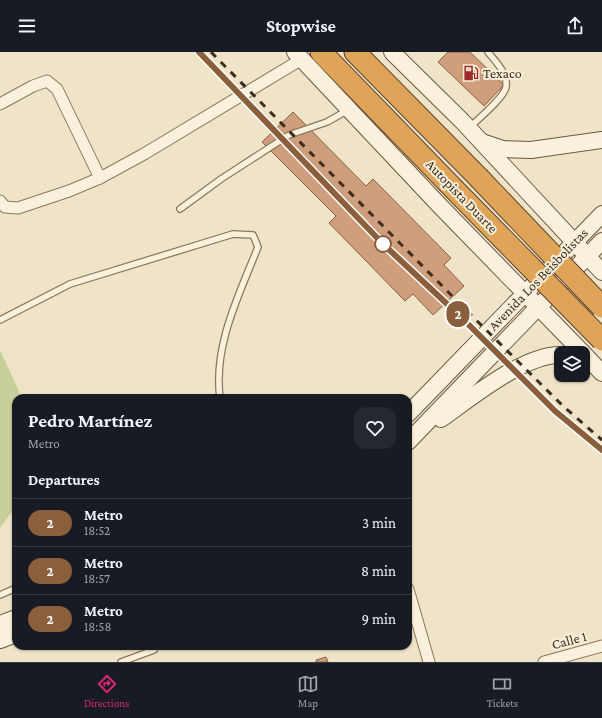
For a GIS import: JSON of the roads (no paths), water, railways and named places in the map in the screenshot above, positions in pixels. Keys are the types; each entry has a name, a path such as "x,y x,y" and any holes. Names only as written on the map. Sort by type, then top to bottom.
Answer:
{"highway":[{"name":"Autopista Duarte","path":"321,52 602,340"},
{"name":"Autopista Duarte","path":"355,52 478,177 602,307"}],"main road":[{"path":"392,52 481,141 602,272"},
{"name":"Autopista Duarte","path":"298,56 576,346"},
{"path":"481,141 503,149 531,150 602,140"},
{"name":"Avenida Los Beisbolistas","path":"412,410 602,214"},
{"name":"Avenida Los Beisbolistas","path":"412,438 602,241"},
{"path":"412,439 507,374 533,361 554,355"},
{"path":"0,624 12,620"},
{"path":"0,640 12,636"}],"street":[{"path":"0,201 5,207 18,208 69,191 100,178 144,154 298,56"},
{"path":"0,104 33,86 47,81 57,89 100,178"},
{"path":"412,602 429,662"},
{"name":"Calle 1","path":"544,662 602,646"}],"lane":[{"path":"468,128 505,90 506,85 502,69 488,52"},
{"path":"180,209 284,138 327,122 350,109"},
{"path":"0,320 70,284 233,234 253,235 258,247 230,317 218,378 220,394"},
{"path":"0,595 12,590"},
{"path":"121,662 154,650"}],"railway":[{"path":"199,52 383,244 555,411 602,450"},
{"path":"211,52 462,306 563,406 602,440"}],"metro line":[{"name":"2","path":"199,52 383,244 461,317 555,411 602,450"}],"place":[{"name":"Texaco","path":"471,73"}]}
